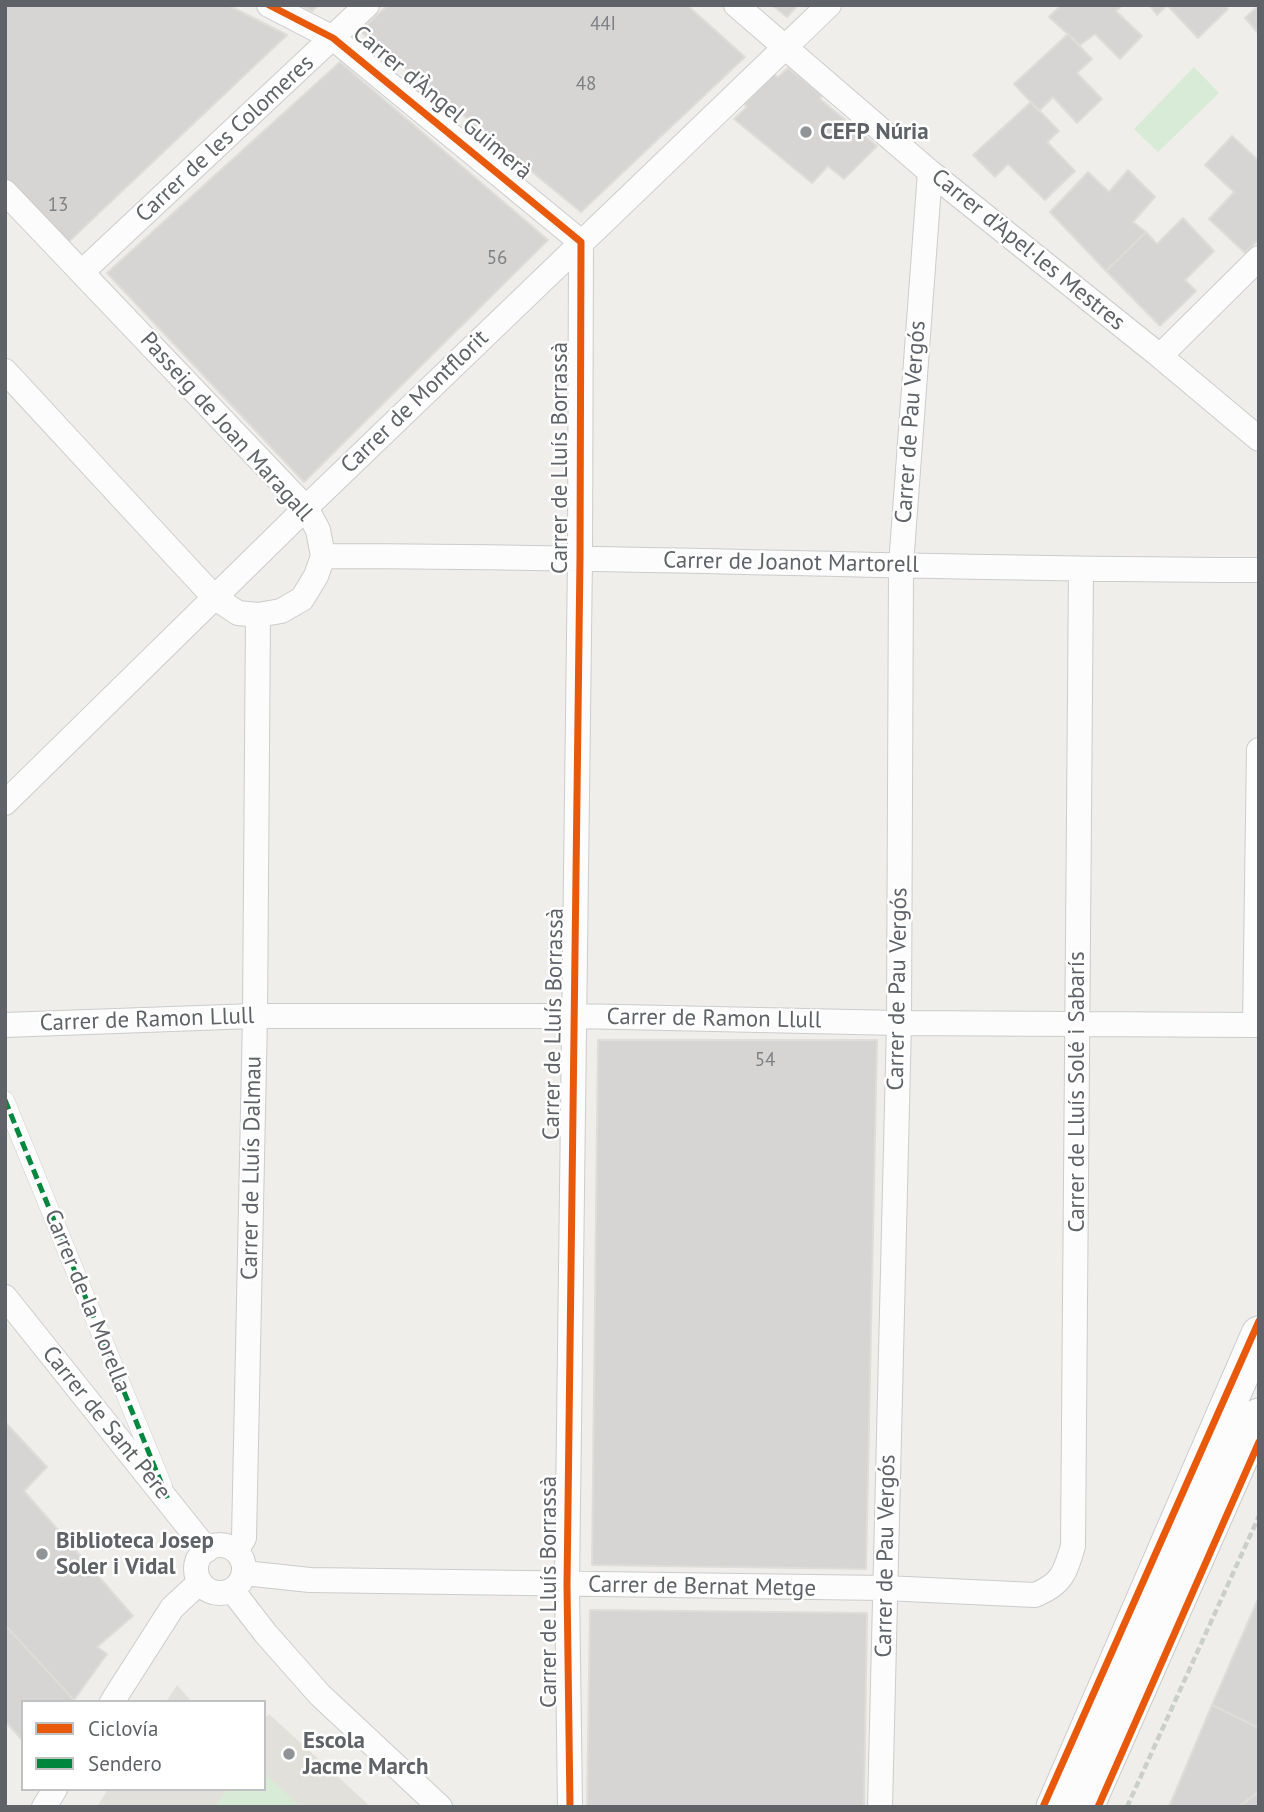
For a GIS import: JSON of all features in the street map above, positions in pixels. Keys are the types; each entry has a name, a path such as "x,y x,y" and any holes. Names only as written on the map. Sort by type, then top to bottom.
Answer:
{"main road":[{"path":"1054,1807 1259,1334"},
{"path":"1086,1807 1259,1416"}],"street":[{"name":"Carrer d'Àngel Guimerà","path":"269,5 333,38 581,243"},
{"name":"Carrer de les Colomeres","path":"83,271 367,5"},
{"name":"Carrer d'Apel·les Mestres","path":"736,5 930,172 1259,439"},
{"name":"Carrer de Montflorit","path":"5,803 214,597 829,5"},
{"name":"Carrer de Pau Vergós","path":"880,1807 899,1023 901,565 930,172"},
{"name":"Passeig de Joan Maragall","path":"5,192 306,508 318,530 323,556"},
{"name":"Carrer de Lluís Borrassà","path":"570,1807 567,1586 580,558 581,243"},
{"path":"1160,356 1259,258"},
{"path":"5,372 214,597 237,613 258,615 281,611 302,599 316,576 323,556"},
{"name":"Carrer de Joanot Martorell","path":"323,556 580,558 1082,570 1259,570"},
{"name":"Carrer de Lluís Solé i Sabarís","path":"1035,1595 1053,1587 1066,1572 1073,1546 1082,570"},
{"name":"Carrer de Lluís Dalmau","path":"237,1571 244,1538 255,1016 258,615"},
{"name":"Carrer de Ramon Llull","path":"5,1025 255,1016 574,1016 899,1023 1255,1025 1259,750"},
{"name":"Carrer de la Morella","path":"5,1100 169,1502"},
{"name":"Carrer de Sant Pere","path":"5,1297 207,1550"},
{"path":"237,1571 222,1593 206,1589 200,1582 197,1566 200,1556 220,1545 237,1571 266,1634 320,1695 440,1807"},
{"name":"Carrer de Bernat Metge","path":"237,1571 310,1580 567,1586 885,1588 1035,1595"},
{"path":"113,1700 172,1608 200,1582"},
{"path":"44,1807 54,1791"}],"path":[{"path":"1128,1806 1259,1516"}],"shaded area":[{"path":"177,1685 190,1700 167,1700"},
{"name":"Escola Jacme March","path":"269,1714 371,1807 97,1807 107,1791 266,1791 266,1716"}],"green space":[{"path":"1194,67 1219,93 1158,152 1134,129"},
{"path":"266,1775 301,1807 214,1807 226,1791 266,1791"}],"building":[{"path":"5,5 228,5 287,35 61,249 5,189"},
{"path":"301,5 319,5 312,11"},
{"path":"388,5 687,5 745,57 581,212 360,31"},
{"path":"772,5 798,5 787,17"},
{"path":"1061,5 1123,5 1116,11 1142,36 1120,59 1095,34 1080,45 1049,17"},
{"path":"1149,5 1167,5 1157,15"},
{"path":"1167,5 1224,5 1228,9 1198,38"},
{"path":"1259,5 1259,34 1245,18"},
{"path":"1068,34 1092,59 1077,73 1102,99 1077,123 1053,97 1039,111 1014,84"},
{"path":"340,62 548,240 304,482 107,273"},
{"name":"CEFP Núria","path":"788,68 822,95 820,99 877,146 844,179 828,166 812,183 734,119 747,107 744,104 774,74 778,77"},
{"path":"1031,102 1059,131 1047,142 1075,171 1045,200 1008,164 995,177 973,155"},
{"path":"1232,136 1259,161 1259,239 1245,253 1209,219 1234,192 1205,165"},
{"path":"1128,170 1155,197 1133,222 1146,232 1106,271 1050,212 1088,172 1109,192"},
{"path":"1183,218 1214,251 1185,280 1196,291 1160,326 1106,271 1146,232 1157,244"},
{"path":"598,1040 877,1040 866,1569 592,1565"},
{"name":"Biblioteca Josep Soler i Vidal","path":"5,1422 47,1467 24,1491 133,1616 97,1647 107,1654 74,1700 5,1625"},
{"path":"1259,1597 1259,1728 1212,1705"},
{"path":"590,1610 867,1613 864,1807 587,1807"},
{"path":"5,1625 74,1700 21,1700 21,1739 5,1721"},
{"path":"1212,1705 1259,1728 1259,1792 1239,1807 1169,1807"},
{"path":"1259,1791 1259,1807 1238,1807"}],"marked path":[{"path":"5,1100 169,1502"}],"cycle path":[{"path":"269,5 333,38 581,242 580,558 567,1585 570,1807"},
{"path":"1043,1807 1259,1321"},
{"path":"1098,1807 1259,1442"}],"place":[{"name":"CEFP Núria","path":"806,132"},
{"name":"Biblioteca Josep Soler i Vidal","path":"42,1554"},
{"name":"Escola Jacme March","path":"289,1754"}]}
